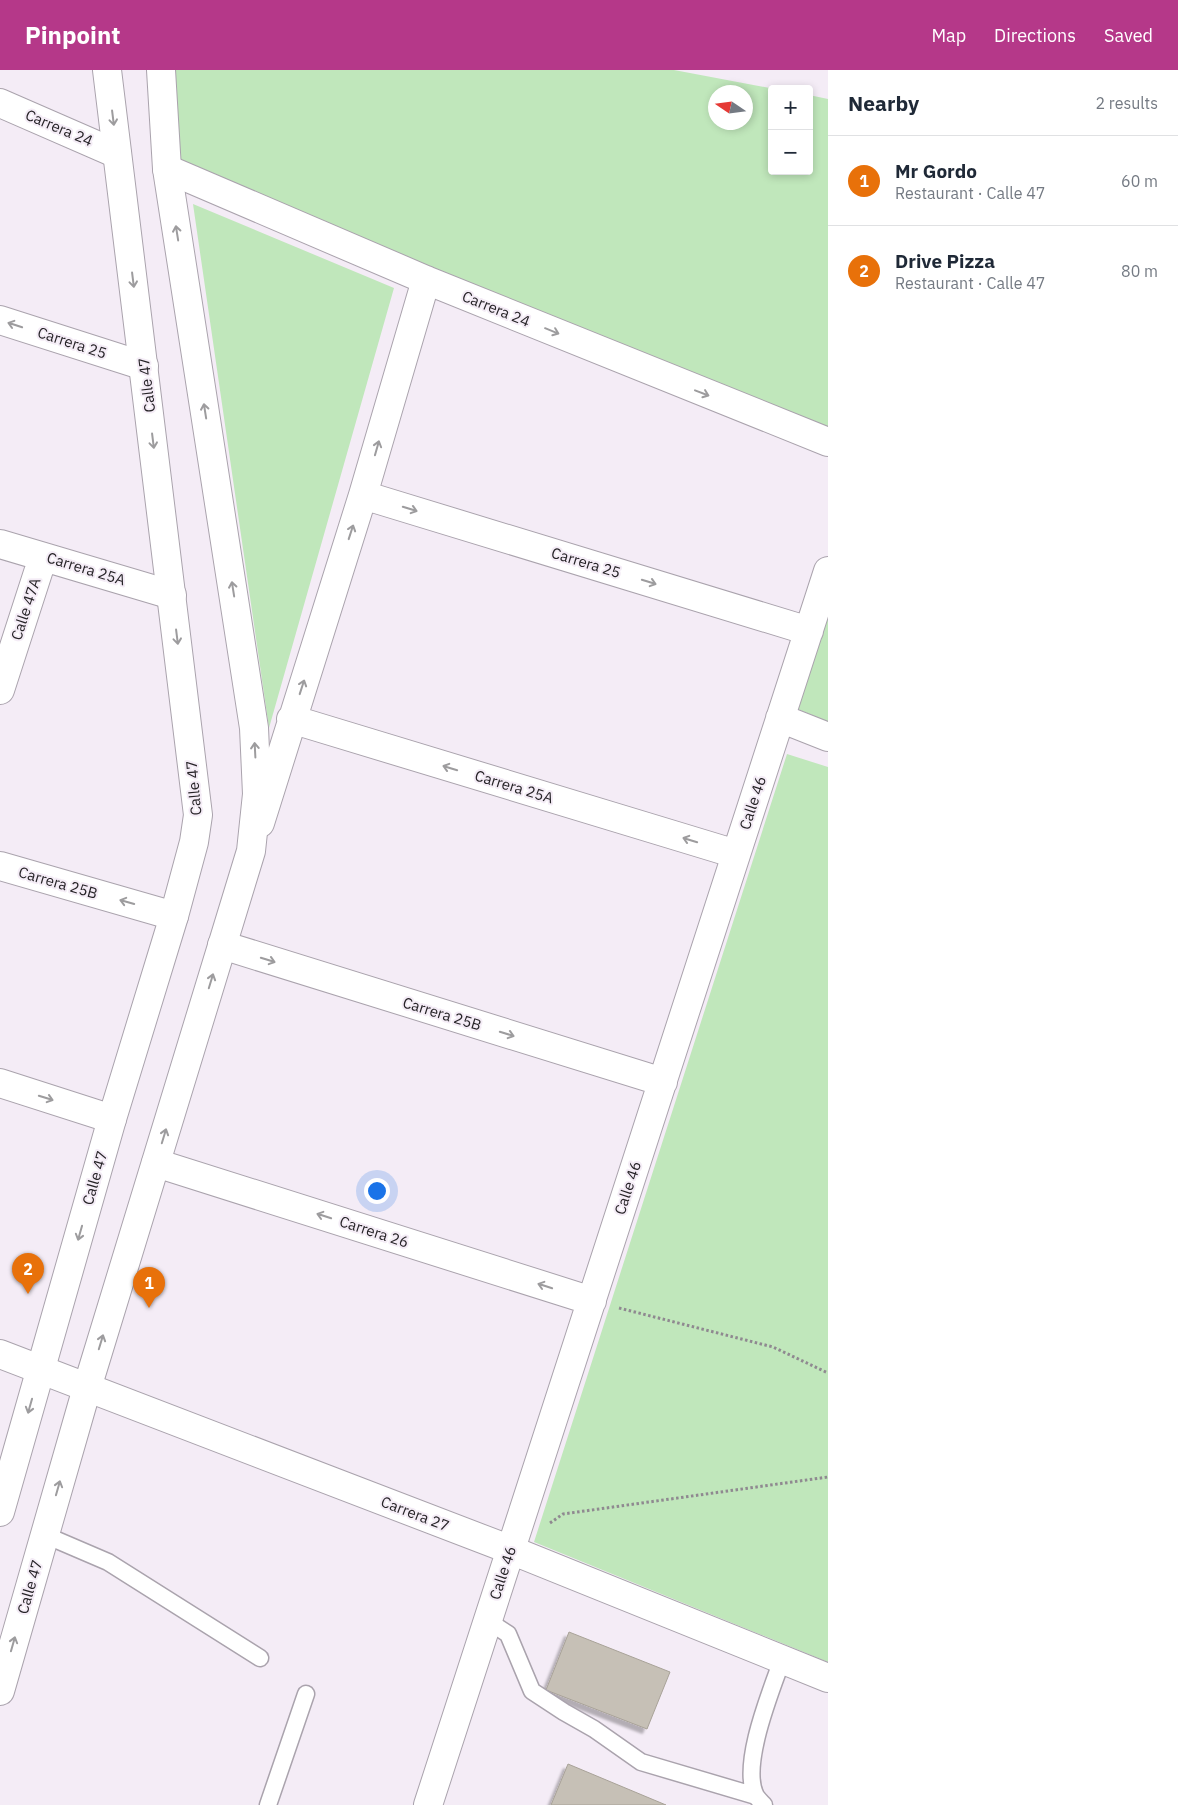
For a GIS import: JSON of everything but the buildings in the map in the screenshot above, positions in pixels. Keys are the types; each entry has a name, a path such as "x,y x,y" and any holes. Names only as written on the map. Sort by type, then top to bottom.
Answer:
{"street":[{"name":"Calle 47","path":"0,1512 112,1119 174,916 194,842 198,815 107,70"},
{"name":"Calle 47","path":"161,70 168,169 254,728 258,794 251,850"},
{"name":"Carrera 24","path":"0,103 117,154"},
{"name":"Carrera 24","path":"168,169 426,280 667,379 828,442"},
{"name":"Calle 47","path":"0,1691 87,1388 291,719 363,495 426,280"},
{"name":"Carrera 25","path":"0,320 144,366"},
{"name":"Carrera 25","path":"363,495 808,631"},
{"name":"Carrera 25A","path":"0,544 172,595"},
{"name":"Calle 47A","path":"0,690 43,557"},
{"name":"Calle 46","path":"428,1805 828,571"},
{"path":"780,718 828,737"},
{"name":"Carrera 25A","path":"291,719 736,854"},
{"name":"Carrera 25B","path":"0,866 174,916"},
{"name":"Carrera 25B","path":"222,945 663,1082"},
{"path":"0,1083 112,1119"},
{"name":"Carrera 26","path":"156,1163 592,1301"},
{"name":"Carrera 27","path":"0,1354 511,1550 828,1678"}],"lane":[{"path":"45,1535 108,1562 260,1658"},
{"path":"488,1621 508,1634 532,1691 594,1729 640,1762 760,1801"},
{"path":"760,1801 751,1767 763,1713 782,1660"},
{"path":"268,1805 306,1694"}],"path":[{"path":"592,1301 773,1347 828,1373"},
{"path":"548,1525 563,1514 828,1477"}],"green space":[{"path":"161,70 674,70 768,88 768,175 813,175 813,96 828,99 828,441 167,169"},
{"path":"193,204 394,288 269,728"},
{"path":"828,607 828,722 793,707"},
{"path":"787,754 828,767 828,1662 534,1542"}],"place":[{"name":"Drive Pizza","path":"28,1294"},
{"name":"Mr Gordo","path":"149,1308"}]}
